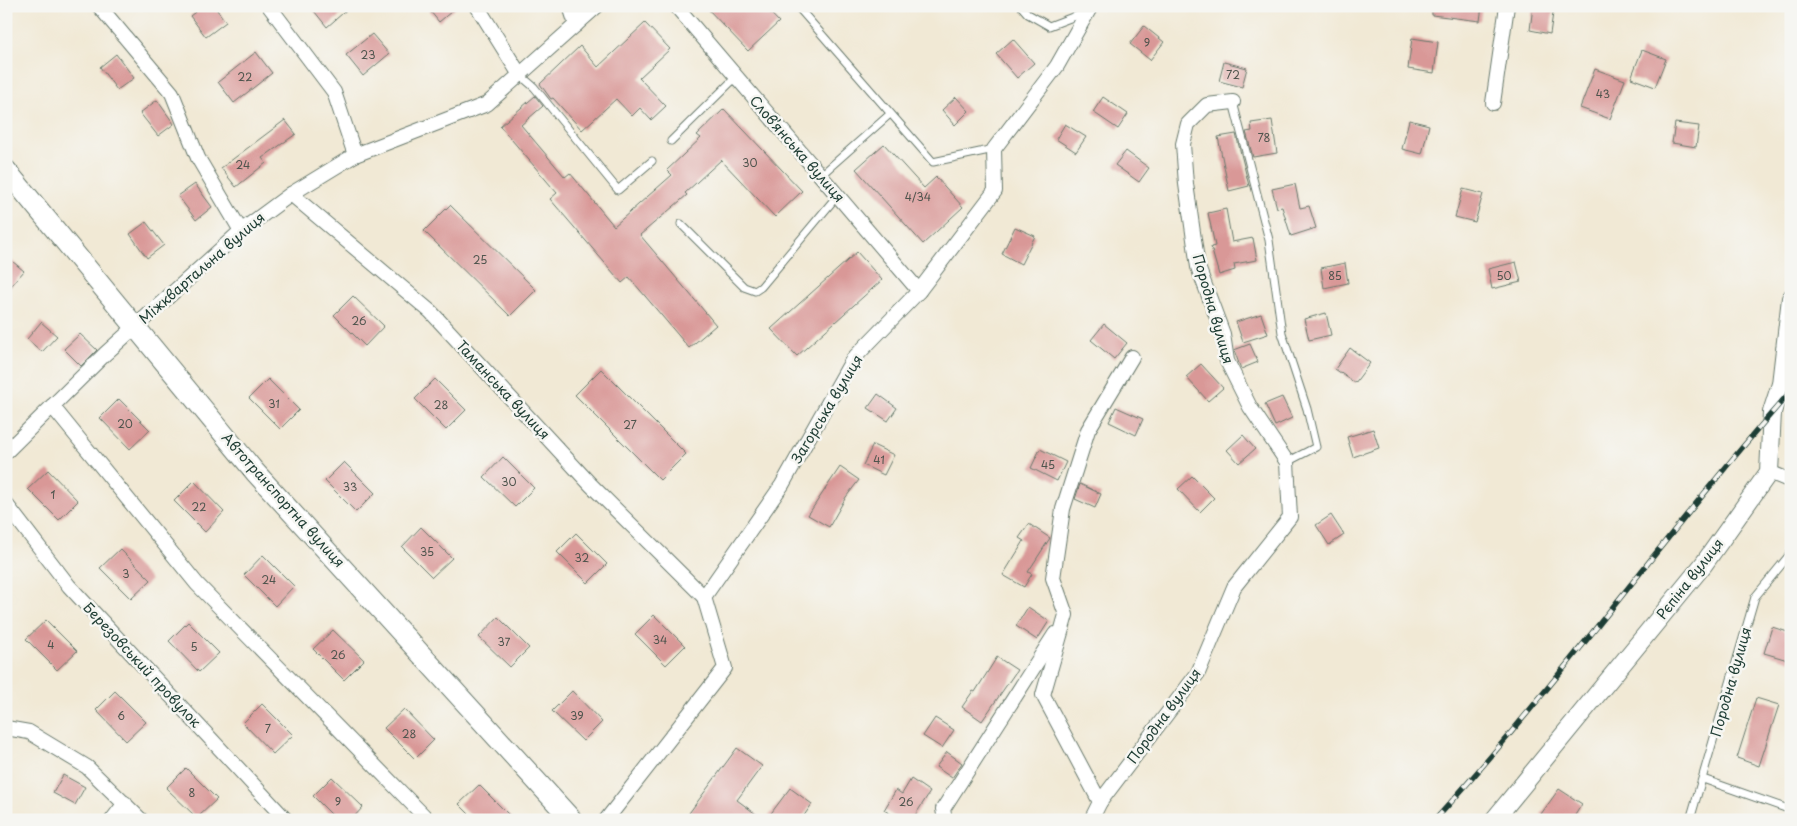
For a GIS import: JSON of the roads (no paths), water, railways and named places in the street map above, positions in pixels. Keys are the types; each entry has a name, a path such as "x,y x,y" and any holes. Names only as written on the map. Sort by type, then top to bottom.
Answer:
{"main road":[{"name":"Автотранспортна вулиця","path":"7,172 255,472 572,820"}],"street":[{"path":"99,6 172,93 198,158 240,231"},
{"path":"269,6 334,92 355,155"},
{"path":"477,6 520,75"},
{"path":"570,6 576,25"},
{"name":"Міжквартальна вулиця","path":"6,452 134,327 240,231 291,194 355,155 487,104 597,6"},
{"name":"Слов’янська вулиця","path":"676,6 919,292"},
{"path":"1493,103 1507,6"},
{"path":"994,148 1058,66 1088,8"},
{"name":"Породна вулиця","path":"1091,820 1100,802 1198,673 1234,587 1290,517 1286,462 1250,407 1227,361 1223,334 1198,267 1183,144 1188,124 1207,106 1234,102"},
{"name":"Загорська вулиця","path":"704,597 782,484 853,359 919,292 995,191 994,148"},
{"name":"Таманська вулиця","path":"291,194 431,312 592,485 704,597"},
{"path":"1791,298 1781,384 1772,412 1769,472 1791,481"},
{"path":"1100,802 1043,695 1066,615 1053,578 1063,509 1088,430 1132,357"},
{"path":"52,406 197,584 428,820"},
{"name":"Рєпіна вулиця","path":"1494,820 1703,565 1769,472"},
{"name":"Березовський провулок","path":"6,504 69,586 286,820"},
{"path":"606,820 725,668 704,597"},
{"path":"945,820 943,809 1066,615"},
{"path":"6,728 29,732 87,766 141,820"},
{"path":"112,820 125,803"}],"lane":[{"path":"797,6 933,162 994,148"},
{"path":"1021,6 1028,14 1049,26 1088,8"},
{"path":"520,75 534,87 618,190 652,160"},
{"path":"671,142 736,77"},
{"path":"1234,102 1269,240 1282,333 1308,409 1316,447 1286,462"},
{"path":"820,176 890,114"},
{"path":"681,224 744,287 755,291 761,287 837,196"},
{"name":"Породна вулиця","path":"1690,820 1755,597 1791,554"},
{"path":"1702,779 1791,810"}],"railway":[{"path":"1435,820 1526,714 1701,497 1791,391"}]}
